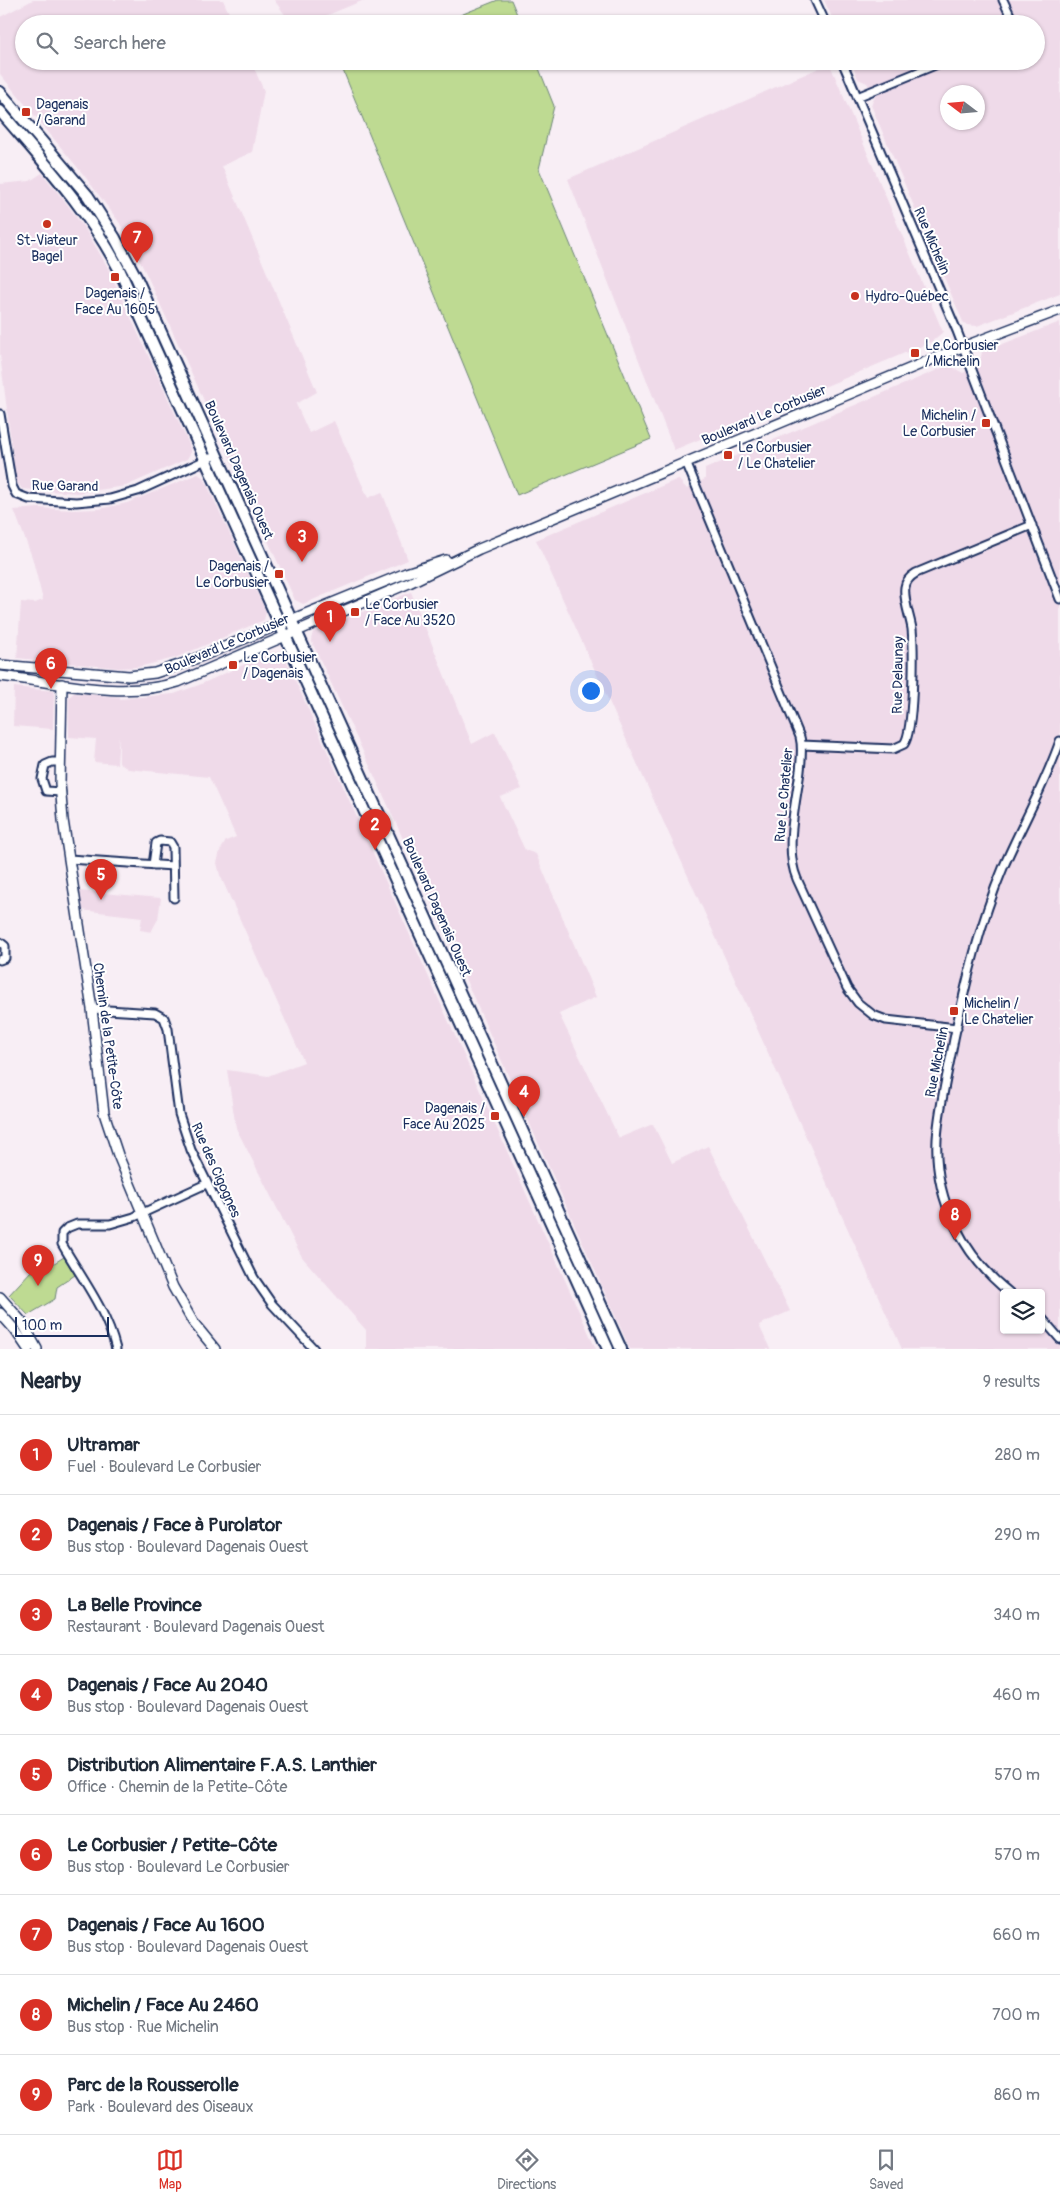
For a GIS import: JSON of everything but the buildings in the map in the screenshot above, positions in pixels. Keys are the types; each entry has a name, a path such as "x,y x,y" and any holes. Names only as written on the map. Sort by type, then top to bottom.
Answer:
{"main road":[{"name":"Boulevard Dagenais Ouest","path":"0,92 77,182 115,238 136,276 621,1349"},
{"name":"Boulevard Dagenais Ouest","path":"1,115 64,184 104,242 125,282 608,1349"}],"street":[{"path":"815,0 822,15"},
{"path":"1003,0 1010,15"},
{"name":"Rue Michelin","path":"846,70 963,347 1060,599"},
{"path":"857,97 923,70"},
{"path":"1,115 14,108"},
{"name":"Boulevard Le Corbusier","path":"0,676 62,684 127,689 166,685 286,636 296,630 409,583 480,549 686,462 963,347 1060,310"},
{"name":"Rue Garand","path":"0,414 12,486 16,494 25,498 82,502 116,498 147,487 217,455"},
{"name":"Rue Le Chatelier","path":"686,462 798,729 802,745 792,846 792,864 797,879 847,988 861,1006 882,1018 904,1023 956,1028"},
{"name":"Rue Delaunay","path":"802,745 893,749 904,744 909,733 913,660 912,631 905,591 907,581 916,573 1032,525"},
{"name":"Boulevard Le Corbusier","path":"0,665 110,676 140,676 179,666 406,573 480,549"},
{"name":"Chemin de la Petite-Côte","path":"62,684 60,792 92,1009 104,1112 112,1139 181,1302 198,1329 215,1349"},
{"name":"Rue Michelin","path":"1006,1289 986,1271 963,1241 950,1216 940,1182 937,1154 938,1128 956,1028 974,957 994,891 1057,758 1060,741"},
{"path":"60,762 45,765 42,779 43,787 47,791 60,792"},
{"path":"153,865 155,844 162,841 170,842 172,844 174,898"},
{"path":"69,859 173,866"},
{"path":"0,942 5,946 6,953 5,958 0,960"},
{"name":"Rue des Cigognes","path":"92,1009 155,1013 166,1020 181,1121 188,1144 206,1184 260,1289 314,1349"},
{"path":"116,1349 100,1306 63,1246 61,1237 65,1230 73,1226 114,1223 206,1184"},
{"path":"0,1297 22,1322 37,1349"},
{"path":"0,1314 15,1330 28,1349"},
{"path":"1045,1322 1060,1339"}],"shaded area":[{"path":"33,0 223,0 230,15 15,15 15,70 255,70 264,91 252,152 222,166 317,392 296,404 309,433 334,421 368,498 382,492 408,560 303,604 295,600 145,271 119,222 83,174 0,74 0,17"},
{"path":"274,0 364,0 328,15 285,15"},
{"path":"824,0 1060,0 1060,294 977,326 967,325 963,322 871,105 875,97 867,83 858,79 854,70 1045,70 1045,15 831,15"},
{"path":"814,70 832,70 943,332 931,342 674,450 568,179"},
{"path":"42,173 87,232 107,266 189,444 191,452 187,459 126,486 77,493 22,489 16,481 0,355 0,184 30,181"},
{"path":"1060,322 1060,1349 902,1349 536,540 678,479 687,489 705,479 705,469 949,365 963,373 979,365 982,352"},
{"path":"198,474 204,478 266,612 264,620 175,658 138,667 118,668 17,658 21,602 35,603 43,600 32,557 14,510 39,508 99,509 127,503"},
{"path":"411,592 472,744 495,732 522,789 500,797 525,850 536,854 596,997 559,1014 619,1138 653,1124 672,1163 708,1146 790,1311 759,1325 770,1349 630,1349 387,803 311,640 313,632"},
{"path":"272,652 283,653 596,1349 366,1349 366,1330 302,1257 236,1128 227,1070 268,1076 304,1062 220,875 217,863 220,851 226,841 236,837 209,777 128,769 119,763 119,735 117,764 94,762 96,739 69,737 69,697 74,693 120,697 120,699 174,694 199,685"},
{"path":"14,687 53,691 53,729 13,726"},
{"path":"79,891 161,898 158,919 151,932 140,930 142,917 81,910"}],"green space":[{"path":"498,0 511,0 517,15 460,15"},
{"path":"343,70 540,70 554,106 539,169 651,439 517,495"},
{"path":"64,1257 75,1275 57,1287 55,1299 28,1315 9,1295 31,1271 40,1272"}],"place":[{"name":"Dagenais / Garand","path":"26,112"},
{"name":"St-Viateur Bagel","path":"47,224"},
{"name":"Dagenais / Face Au 1600","path":"137,263"},
{"name":"Dagenais / Face Au 1605","path":"115,277"},
{"name":"Hydro-Québec","path":"855,296"},
{"name":"Le Corbusier / Michelin","path":"915,353"},
{"name":"Michelin / Le Corbusier","path":"986,423"},
{"name":"Le Corbusier / Le Chatelier","path":"728,455"},
{"name":"La Belle Province","path":"302,562"},
{"name":"Dagenais / Le Corbusier","path":"279,574"},
{"name":"Le Corbusier / Face Au 3520","path":"355,612"},
{"name":"Ultramar","path":"330,642"},
{"name":"Le Corbusier / Dagenais","path":"233,665"},
{"name":"Le Corbusier / Petite-Côte","path":"51,689"},
{"name":"Dagenais / Face à Purolator","path":"375,850"},
{"name":"Distribution Alimentaire F.A.S. Lanthier","path":"101,900"},
{"name":"Michelin / Le Chatelier","path":"954,1011"},
{"name":"Dagenais / Face Au 2025","path":"495,1116"},
{"name":"Dagenais / Face Au 2040","path":"524,1117"},
{"name":"Michelin / Face Au 2460","path":"955,1240"},
{"name":"Parc de la Rousserolle","path":"38,1286"}]}
